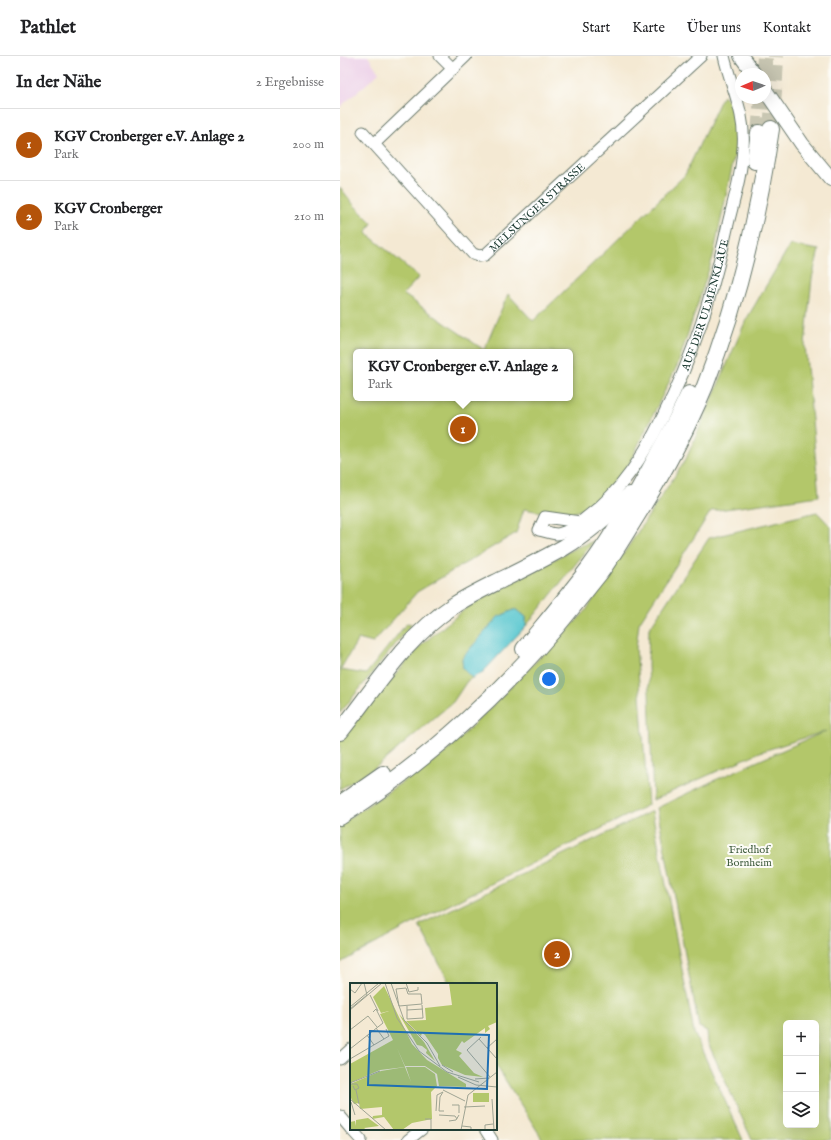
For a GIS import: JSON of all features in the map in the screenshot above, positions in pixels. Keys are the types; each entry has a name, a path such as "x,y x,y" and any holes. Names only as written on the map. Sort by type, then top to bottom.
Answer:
{"highway":[{"path":"340,804 416,749 449,722 493,682 522,651 567,596 589,568 619,523 643,483 682,410 694,383 722,305 733,266 756,157 765,131 765,166 757,211 746,259 729,316 709,374 689,421 644,504 599,574 554,631 505,684 421,759 358,806 340,817"},
{"path":"340,732 398,657 419,633 435,619 460,602 564,547 584,534 606,517 643,483"}],"main road":[{"path":"741,56 750,68"},
{"path":"771,99 802,144 831,178"}],"street":[{"path":"440,56 452,69"},
{"path":"374,143 466,56"},
{"name":"MELSUNGER STRASSE","path":"363,132 473,254 479,256 485,255 700,56"},
{"name":"AUF DER ULMENKLAUE","path":"580,522 602,506 616,491 636,464 651,440 672,399 686,366 709,302 737,185 744,146 741,113 724,56"},
{"path":"340,1059 350,1051"},
{"path":"340,1116 350,1128"},
{"path":"352,1130 361,1140"},
{"path":"408,1140 421,1130"},
{"path":"486,1130 492,1140"}],"shaded area":[{"path":"340,56 368,56 379,73 340,107"}],"green space":[{"path":"723,95 732,105 738,139 713,257 678,364 625,472 596,505 563,516 524,509 516,533 417,592 373,643 358,639 340,670 340,187 353,204 372,223 366,233 419,277 403,294 483,349 353,349 353,401 573,401 573,349 484,349 508,294 533,321 685,175"},
{"path":"790,245 819,250 812,278 805,345 819,496 711,511 639,623 636,648 648,805 421,919 340,963 340,824 444,754 585,612 686,459 746,320"},
{"name":"Friedhof Bornheim","path":"817,512 831,527 831,1140 752,1140 708,1043 707,1031 699,1027 657,808 713,781 826,731 760,752 653,800 648,665 649,629 709,538"},
{"path":"594,541 526,626 526,617 516,609 498,617 462,658 463,669 472,678 467,681 453,702 375,768 340,789 340,739 422,644 469,606 575,548"},
{"path":"407,623 412,624 340,713 340,670 366,674"},
{"path":"652,811 694,1033 743,1140 543,1140 497,1067 497,983 449,983 419,925"}],"water":[{"path":"516,609 526,617 526,626 483,672 472,678 463,669 462,658 498,617"}],"tunnel":[{"path":"764,68 765,56"},
{"path":"771,129 776,56"},
{"path":"759,133 761,104"}],"place":[{"name":"KGV Cronberger e.V. Anlage 2","path":"463,429"},
{"name":"KGV Cronberger","path":"557,954"}]}
